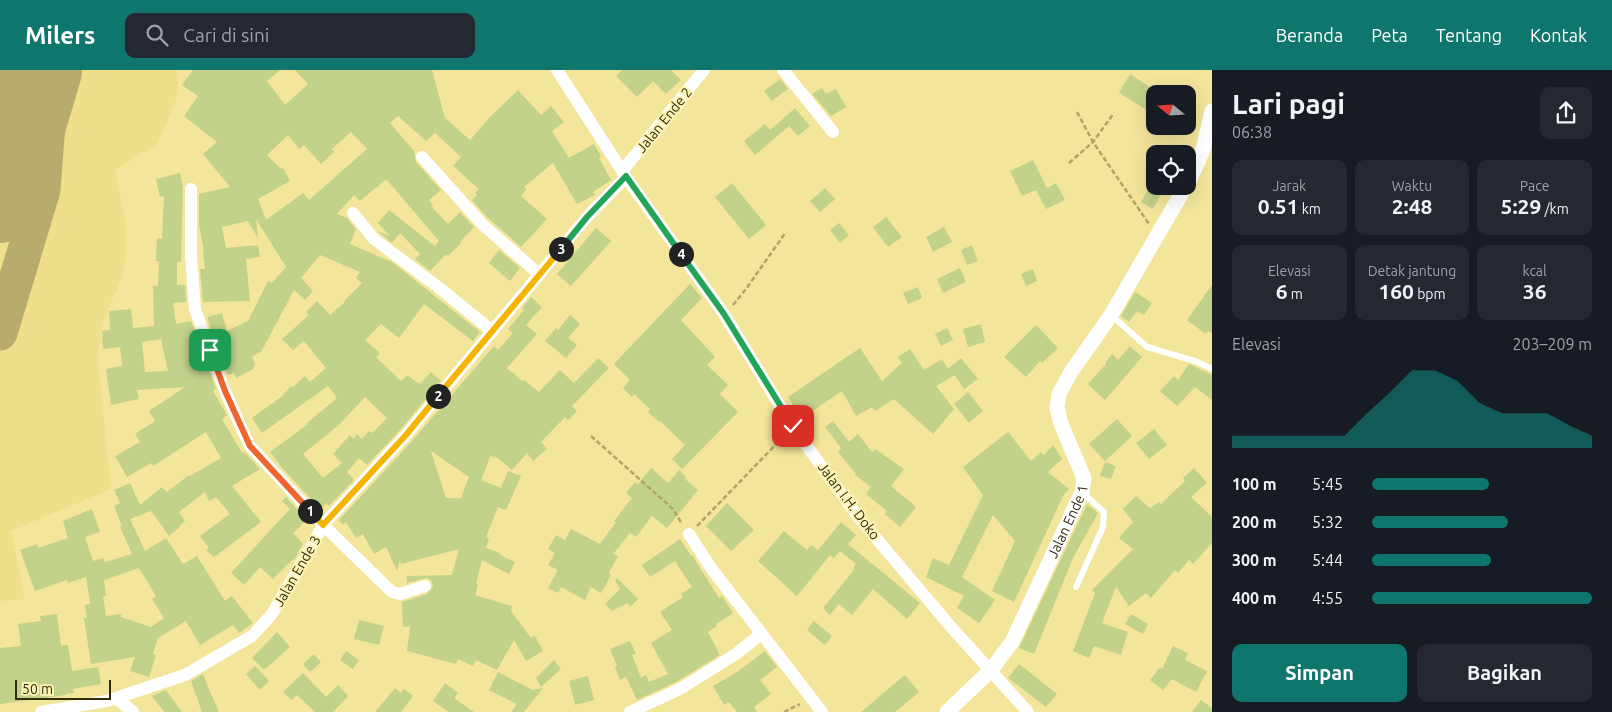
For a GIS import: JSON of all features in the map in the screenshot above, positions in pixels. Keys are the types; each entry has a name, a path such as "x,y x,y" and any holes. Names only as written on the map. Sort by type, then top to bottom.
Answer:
{"street":[{"name":"Jalan I.H. Doko","path":"557,70 624,173 724,314 793,426 860,519 951,627 1028,712"},
{"name":"Jalan Ende 2","path":"624,173 704,70"},
{"path":"783,70 833,132"},
{"name":"Jalan Ende 1","path":"1196,165 1203,150 1212,111"},
{"path":"422,157 483,225 539,274"},
{"name":"Jalan Ende 3","path":"41,712 107,701 185,674 252,636 272,614 323,525 406,435 624,173"},
{"path":"191,189 190,256 194,303 225,391 250,446 323,525 392,592 400,594 425,586"},
{"name":"Jalan Ende 1","path":"946,712 991,670 1012,642 1082,492 1084,478 1062,424 1058,408 1059,394 1111,315 1181,195"},
{"path":"353,212 374,239 442,290 492,331"},
{"path":"689,534 710,568 822,712"},
{"path":"630,712 680,689 736,654 761,634"},
{"path":"116,698 133,712"}],"lane":[{"path":"1111,315 1147,347 1195,361 1212,369"},
{"path":"1076,587 1103,528 1104,518 1104,512 1082,492"}],"path":[{"path":"1077,112 1093,142 1143,216 1158,233"},
{"path":"1069,163 1093,142 1114,113"},
{"path":"724,314 746,289 786,232"},
{"path":"591,436 673,509 689,534 793,426"},
{"path":"784,712 811,698"}],"shaded area":[{"path":"0,70 176,70 178,87 176,100 158,143 115,170 125,219 126,249 123,275 102,323 98,360 111,489 11,531 25,599 0,601"}],"building":[{"path":"193,70 280,70 267,81 285,105 308,84 295,70 432,70 445,118 470,140 518,90 541,115 551,106 564,122 552,131 569,158 594,144 611,180 593,192 595,195 577,204 553,163 524,187 526,189 521,196 547,219 521,247 487,217 472,200 477,195 475,193 479,189 453,166 461,157 435,133 426,141 398,116 390,123 414,151 416,162 441,190 429,200 432,207 448,224 460,212 474,227 448,256 446,254 430,271 415,259 420,254 400,233 392,243 378,231 390,236 378,223 389,210 435,246 439,241 387,180 360,201 354,195 337,214 347,218 356,229 350,244 392,262 480,332 473,341 424,304 399,338 381,324 365,340 380,353 376,357 401,381 408,375 420,384 431,372 441,381 400,430 367,465 359,458 347,472 354,480 329,506 327,503 320,509 270,452 308,424 337,398 328,386 262,433 252,418 281,397 291,386 293,387 305,376 310,382 326,368 304,341 293,350 282,339 309,315 306,312 317,301 330,315 362,283 356,278 360,272 320,255 301,278 313,291 305,300 294,290 261,352 252,356 255,364 253,369 236,378 234,373 228,375 207,317 222,313 227,331 248,321 268,281 272,283 286,267 256,219 258,238 248,221 222,227 226,248 258,245 260,257 246,259 250,301 203,302 200,269 205,269 199,225 199,194 230,187 203,154 217,142 184,116 198,96 182,85","holes":["351,132 367,149 309,200 303,193 266,220 258,199 290,181 283,168 281,169 267,155 288,135 299,149 304,145 321,164 334,152 332,149","365,397 387,418 372,433 369,431 362,439 357,434 353,439 350,435 333,454 342,463 323,478 303,454 340,424"]},
{"path":"622,70 671,70 681,80 666,94 653,81 637,97 616,76"},
{"path":"1130,74 1147,85 1146,110 1119,93"},
{"path":"780,79 788,89 772,101 764,91"},
{"path":"822,88 826,94 836,89 846,107 831,116 812,94"},
{"path":"795,108 810,126 798,136 789,126 755,155 744,141 765,124 770,130"},
{"path":"1033,160 1047,188 1056,183 1065,200 1046,209 1036,190 1022,196 1010,171"},
{"path":"180,173 183,187 181,262 177,262 177,285 185,285 186,302 173,303 176,324 191,321 216,389 213,391 227,415 222,419 242,453 244,452 260,469 232,486 261,522 214,557 206,550 209,548 200,536 230,514 216,497 209,501 205,492 179,512 185,521 169,536 151,511 130,519 145,551 166,538 183,564 197,556 225,601 232,596 253,623 239,633 233,625 200,645 186,621 158,638 153,654 156,655 149,677 130,671 135,657 91,664 84,618 87,618 85,605 90,604 86,577 68,583 67,580 35,591 20,550 37,544 38,548 68,538 63,521 92,509 100,532 85,537 93,561 103,558 105,562 132,554 120,527 122,526 114,506 120,503 114,490 130,483 140,505 162,487 167,492 189,475 221,458 206,432 153,466 151,463 127,477 115,456 140,442 135,434 155,421 149,411 185,387 137,390 139,399 111,405 106,369 122,366 120,347 103,349 102,331 110,330 109,311 131,309 133,328 154,326 153,286 158,286 159,261 156,261 157,238 162,239 164,196 160,197 156,179","holes":["161,339 168,371 145,372 142,342","139,568 156,596 152,599 164,618 151,627 121,617 121,614 106,616 103,596 106,596 104,580"]},
{"path":"732,183 766,225 749,239 715,197"},
{"path":"825,188 835,199 820,212 810,201"},
{"path":"1146,193 1146,195 1160,195 1153,209 1141,202"},
{"path":"886,217 902,237 888,247 873,227"},
{"path":"839,223 849,235 840,243 830,230"},
{"path":"944,227 952,242 933,252 926,237"},
{"path":"596,228 611,241 571,286 557,274"},
{"path":"972,245 978,261 967,265 961,250"},
{"path":"499,250 520,268 510,281 489,263"},
{"path":"960,268 966,282 943,293 937,279"},
{"path":"1033,269 1037,281 1026,286 1021,274"},
{"path":"690,284 702,298 681,320 715,357 707,365 728,385 720,394 738,412 682,469 672,459 685,445 648,412 650,409 634,394 632,397 623,388 630,380 614,364"},
{"path":"1212,285 1212,333 1208,331 1206,334 1187,320"},
{"path":"918,287 922,298 908,304 903,293"},
{"path":"1135,292 1152,303 1144,315 1137,311 1129,322 1121,316"},
{"path":"531,297 542,307 526,325 537,334 507,368 522,381 524,380 539,392 560,370 574,383 598,358 609,368 572,406 577,411 568,420 565,417 541,442 547,449 533,461 527,453 512,470 495,456 494,458 491,455 481,480 501,488 508,471 521,476 506,510 498,507 486,537 489,538 486,548 500,553 500,555 515,562 509,574 482,560 475,595 512,606 511,611 531,638 535,636 543,651 526,661 514,640 497,670 476,660 473,666 458,659 456,664 407,651 410,626 403,627 402,602 427,594 433,587 431,580 426,578 407,583 407,576 452,575 459,549 401,564 400,560 397,571 386,547 374,554 363,534 356,538 346,522 343,525 339,520 412,441 494,346 498,350 513,333 508,329 524,310 522,308","holes":["431,451 469,477 461,498 446,498"]},
{"path":"570,315 580,324 568,338 577,345 566,358 545,341 556,328 558,330"},
{"path":"981,324 985,342 968,347 963,329"},
{"path":"1036,325 1058,348 1042,363 1040,361 1026,377 1004,357"},
{"path":"947,328 953,340 941,346 935,334"},
{"path":"1130,346 1142,357 1105,400 1088,384 1106,364 1112,354 1118,360"},
{"path":"860,348 882,381 902,363 898,357 910,349 924,370 942,359 948,369 961,358 978,379 964,389 955,375 936,386 954,409 933,434 894,399 875,411 872,407 856,416 842,391 802,418 788,397"},
{"path":"1189,364 1212,375 1212,400 1195,387 1177,406 1160,391 1174,376 1178,380"},
{"path":"968,392 983,411 969,423 954,404"},
{"path":"1117,419 1132,436 1105,461 1089,444"},
{"path":"833,421 849,442 858,434 872,452 875,449 904,469 891,486 916,507 900,527 885,514 887,511 866,494 871,487 855,475 838,452 841,448 825,427"},
{"path":"1154,429 1167,445 1149,459 1136,443"},
{"path":"1008,432 1031,461 1041,452 1044,455 1053,445 1062,459 1048,472 1069,489 1063,496 1014,602 992,591 1015,541 993,515 962,577 995,600 979,623 957,608 964,596 926,577 933,558 949,565 983,495 963,467"},
{"path":"1105,462 1116,466 1111,479 1100,476"},
{"path":"651,468 668,483 679,470 686,477 685,479 698,490 667,528 652,516 636,537 630,533 613,554 618,556 609,573 611,575 601,593 591,587 585,600 561,587 558,593 548,588 558,570 548,565 555,553 548,549 556,535 565,540 571,529 600,544 616,522 614,521 632,498 626,493 635,482 638,484"},
{"path":"1194,468 1207,483 1191,497 1212,517 1212,543 1193,564 1189,560 1178,573 1175,570 1151,598 1146,593 1129,606 1116,587 1102,623 1128,632 1121,655 1094,646 1089,658 1073,651 1095,593 1092,590 1133,549 1119,538 1133,522 1123,509 1136,496 1150,508 1159,502 1161,504 1185,481 1183,478"},
{"path":"286,497 307,520 293,533 303,544 294,560 273,579 260,567 244,585 231,573 290,509 282,501"},
{"path":"727,503 754,530 731,551 706,526"},
{"path":"1087,504 1098,513 1073,558 1034,654 1019,648"},
{"path":"841,522 856,535 848,544 920,603 907,619 873,589 852,615 839,604 830,615 823,608 854,570 853,568 856,564 840,551 834,558 830,555 797,596 758,561 784,531 807,550 811,545 818,550"},
{"path":"680,539 719,598 722,596 733,613 716,624 717,626 708,632 720,655 676,682 637,700 626,677 620,680 610,649 630,641 636,654 632,655 641,678 646,675 649,682 668,674 651,643 672,630 660,612 683,597 681,594 692,587 675,561 650,577 642,565"},
{"path":"617,578 638,599 630,607 628,603 612,611 605,604 620,589 615,580"},
{"path":"57,614 61,646 68,645 72,671 98,667 101,684 73,689 74,693 66,695 0,704 0,648 21,646 18,624 41,621 40,616"},
{"path":"1131,614 1148,624 1143,634 1125,624"},
{"path":"359,620 384,626 379,645 354,639"},
{"path":"814,621 832,636 825,645 807,630"},
{"path":"277,632 290,647 264,670 252,658"},
{"path":"1173,646 1188,653 1185,660 1207,671 1196,692 1172,679 1163,690 1150,680 1160,667 1162,669"},
{"path":"346,651 359,660 353,669 340,660"},
{"path":"765,651 777,667 760,680 771,694 754,707 757,712 737,712 729,702 724,705 713,686 737,672"},
{"path":"314,654 321,662 310,672 303,664"},
{"path":"554,660 561,669 541,687 536,678"},
{"path":"1019,664 1057,694 1046,707 1008,678"},
{"path":"255,666 269,681 260,690 246,674"},
{"path":"498,672 533,690 543,688 524,712 511,712 517,704 489,690"},
{"path":"303,673 326,697 338,685 348,696 333,712 315,712 297,695 291,700 283,692"},
{"path":"203,674 219,712 202,712 191,681"},
{"path":"905,675 919,692 895,712 861,712"},
{"path":"588,676 594,700 575,705 569,681"},
{"path":"445,683 458,693 454,698 474,712 449,712 433,701"},
{"path":"395,688 401,693 404,689 413,696 401,712 375,712"},
{"path":"166,690 182,712 164,712 152,696"},
{"path":"1201,700 1212,708 1212,712 1192,712"}],"taxiway":[{"path":"0,333 43,190 52,70"}],"runway":[{"path":"0,200 39,70"}],"route":[{"path":"210,350 225,391 250,446 323,525 406,435 587,217 626,176 724,314 793,426"}]}
